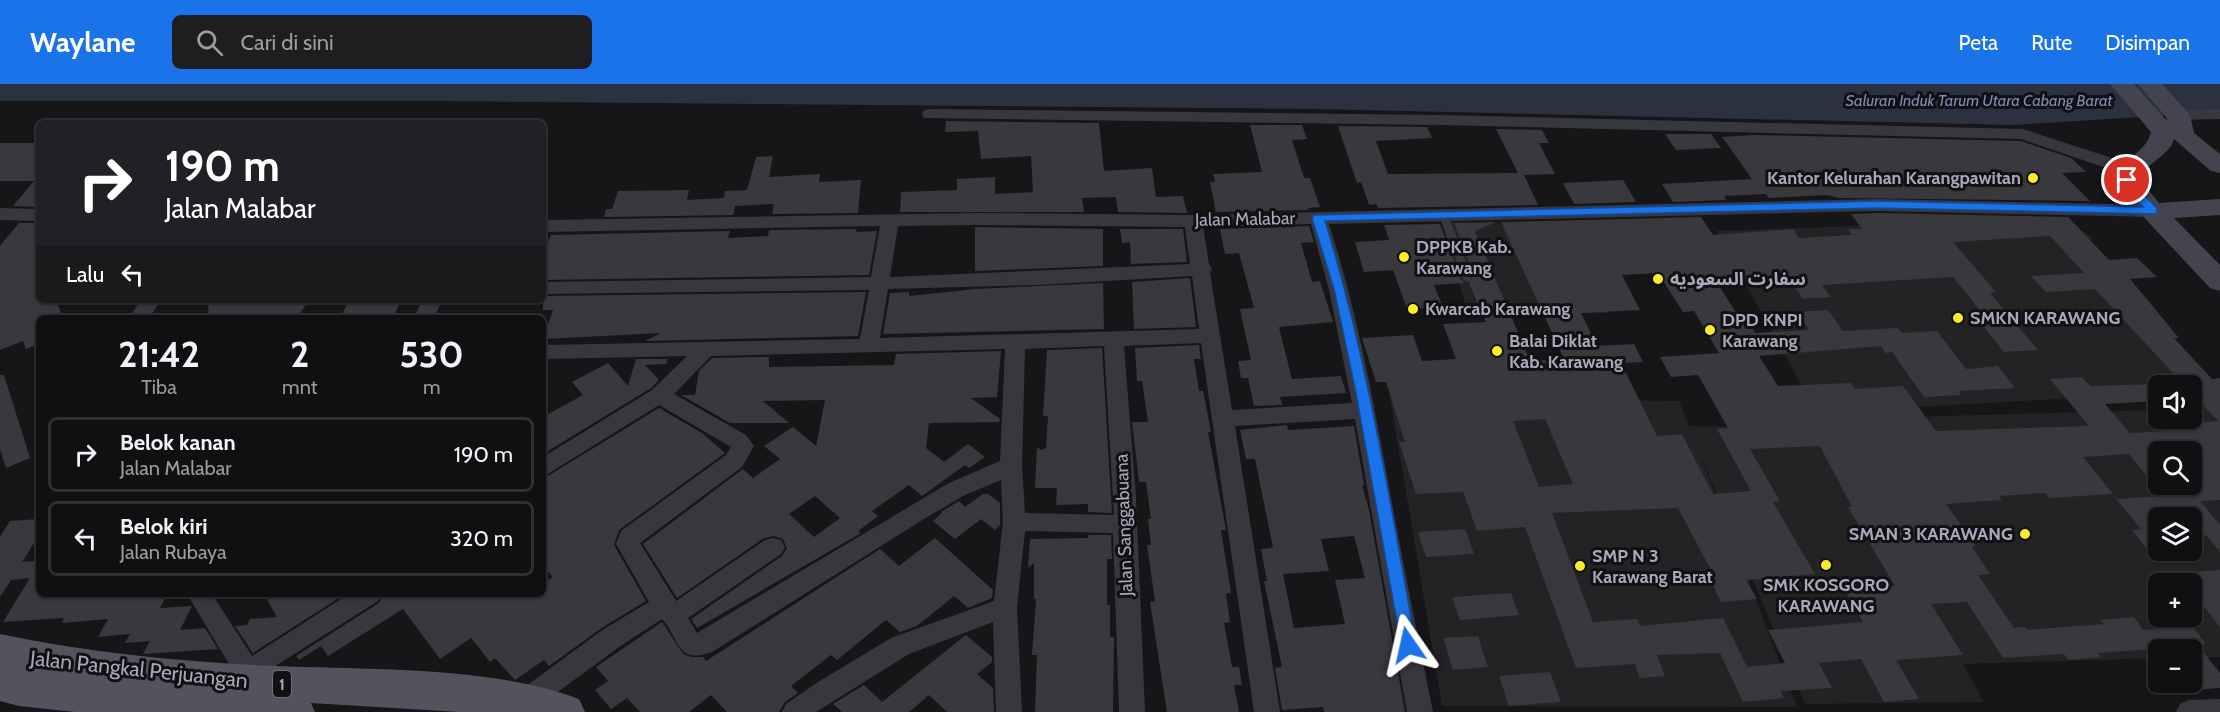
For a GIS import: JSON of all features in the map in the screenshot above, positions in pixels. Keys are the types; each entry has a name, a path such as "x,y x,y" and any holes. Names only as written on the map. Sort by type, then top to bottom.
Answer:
{"main road":[{"name":"Jalan Pangkal Perjuangan","path":"0,651 34,660 429,690 524,702 565,712"},
{"name":"Jalan Pangkal Perjuangan","path":"0,683 19,688 187,706 295,712"}],"street":[{"path":"2121,84 2163,131 2162,143 2130,170 2127,180 2134,191 2220,282"},
{"path":"2149,84 2178,114 2181,132 2185,138 2220,166"},
{"path":"930,114 1440,120 2023,134 2130,170"},
{"path":"2178,114 2220,114"},
{"name":"Jalan Malabar","path":"546,226 978,219 1093,222 1193,221 1878,205 2153,211"},
{"path":"2153,211 2220,207"},
{"path":"0,214 36,215"},
{"path":"1318,218 1340,289 1366,410 1381,506 1420,712"},
{"path":"869,345 890,220"},
{"path":"1193,221 1203,269 1210,336 1267,712"},
{"path":"546,288 1094,277 1203,269"},
{"path":"546,352 1210,336"},
{"name":"Jalan Sanggabuana","path":"1113,338 1125,524 1132,712"},
{"path":"1009,712 1005,607 1014,522 1011,466 1015,342"},
{"path":"546,466 659,395 683,375 706,348"},
{"path":"659,395 743,446 734,461 629,538 628,544 688,641 694,645 703,644 957,489 1011,466"},
{"path":"1222,419 1366,410"},
{"path":"1014,522 1125,524"},
{"path":"524,702 613,637 669,610 773,547"},
{"path":"201,597 241,677 364,597"},
{"path":"795,712 900,646 1005,607"},
{"path":"2189,712 2220,711"}],"lane":[{"path":"1444,216 1467,277"}],"shaded area":[{"name":"SMKN KARAWANG","path":"2061,219 2092,237 2086,251 2220,389 2202,390 2202,375 2148,375 2148,394 1817,413 1716,231"},
{"path":"1441,222 1541,224 1604,299 1608,313 1468,313"},
{"path":"1390,397 1679,401 1689,426 1827,428 1831,419 2148,410 2148,429 2202,429 2202,408 2220,407 2220,657 2202,658 2202,639 2148,639 2148,658 1963,664 1984,702 1805,704 1700,454 1797,707 1442,706"}],"water":[{"name":"Saluran Induk Tarum Utara Cabang Barat","path":"0,84 2220,84 2220,112 2012,125 1316,109 438,101 0,101"}],"building":[{"path":"946,121 1099,123 1104,171 1152,168 1156,197 1183,196 1187,213 1118,212 1116,197 1082,198 1084,212 900,212 901,192 957,190 957,179 995,177 995,194 1033,192 1031,156 981,159 978,131 945,132"},
{"path":"1250,125 1302,125 1307,139 1292,140 1304,178 1310,178 1320,207 1308,208 1309,210 1216,212 1210,182 1215,182 1213,174 1262,172"},
{"path":"1338,126 1427,127 1432,138 1376,141 1388,174 1518,173 1496,129 1542,130 1549,143 1539,143 1555,174 1524,175 1538,205 1378,208 1376,204 1369,205 1361,182 1357,183"},
{"path":"1665,134 1711,134 1721,148 1676,150"},
{"path":"1753,135 2021,141 2071,158 2086,172 2062,173 2090,201 1839,198 1827,195 1769,198 1766,194 1724,196 1726,200 1673,202 1662,184 1752,179 1722,137"},
{"path":"0,143 36,143 36,207 13,206 34,181 0,181"},
{"path":"773,156 769,177 820,174 819,182 861,180 858,213 772,214 774,204 735,206 733,215 604,217 606,209 612,209 618,191 689,190 687,200 724,198 725,191 747,190 756,157"},
{"path":"1623,180 1636,202 1574,204 1563,183"},
{"path":"1851,214 2068,217 2109,260 2137,258 2157,277 2130,279 2179,338 2174,338 2212,379 2220,378 2220,500 2200,501 2220,525 2220,552 2206,535 2202,535 2202,507 2148,507 2148,551 2132,530 2141,529 2116,499 2162,495 2202,495 2202,441 2148,441 2148,477 2129,454 2083,457 2113,494 2049,498 2045,493 1999,496 2002,500 1946,504 1976,546 1972,547 1990,574 1978,575 2014,628 2025,627 2027,630 2104,624 2101,620 2134,617 2143,630 2193,627 2206,644 2202,644 2202,639 2148,639 2148,649 2098,653 2101,657 2068,660 2064,654 2003,658 1967,602 1931,604 1963,655 1896,660 1919,699 1884,702 1861,659 1819,663 1832,688 1780,691 1784,698 1743,702 1720,653 1657,655 1665,676 1640,678 1635,664 1576,668 1525,527 1477,531 1463,492 1416,494 1399,442 1405,442 1386,382 1376,382 1362,338 1413,335 1422,361 1456,359 1443,324 1486,322 1469,283 1473,275 1454,223 1496,222 1475,231 1530,361 1564,359 1501,222 1701,217 1713,235 1793,229 1799,238 1852,235 1848,229 1862,229","holes":["2050,236 2084,273 2031,276 2046,292 2095,289 2175,375 2202,375 2202,404 2218,421 2202,422 2202,429 2130,433 2105,404 2148,402 2148,384 2090,386 2082,377 2050,379 2089,426 1936,431 1903,386 1855,389 1851,383 1778,386 1759,356 1881,346 1885,353 1892,352 1924,397 1961,395 1959,391 2015,388 1998,366 1966,369 1937,331 1902,333 1897,328 1843,331 1828,310 1797,312 1809,330 1755,333 1747,319 1740,319 1718,284 1790,280 1803,299 1831,297 1822,285 1953,277 1991,324 1982,325 2004,352 2038,350 1990,293 1996,292 1953,242","1658,273 1683,312 1694,311 1719,353 1660,357 1671,377 1698,375 1728,428 1717,429 1751,491 1713,494 1682,434 1657,436 1621,363 1643,362 1634,344 1597,346 1581,313 1640,310 1622,275","1545,419 1573,484 1539,487 1513,421","1820,446 1852,507 1848,507 1895,586 1845,590 1863,622 1768,630 1785,663 1747,667 1723,618 1640,626 1637,619 1593,622 1552,513 1678,508 1711,570 1706,570 1721,602 1757,599 1746,580 1815,574 1773,502 1780,501 1750,449"]},
{"path":"19,223 36,223 36,303 57,303 62,315 36,315 36,345 26,349 23,341 0,350 0,246"},
{"path":"1440,224 1461,279 1465,283 1434,285 1443,307 1407,309 1393,270 1364,272 1355,242 1389,240 1384,225"},
{"path":"1309,226 1314,242 1301,243 1312,282 1320,281 1333,322 1279,327 1292,379 1341,376 1346,393 1280,397 1282,405 1254,406 1248,378 1241,378 1238,361 1251,360 1240,309 1254,308 1239,253 1225,254 1220,229"},
{"path":"975,227 1103,229 1103,266 975,271"},
{"path":"857,229 856,232 877,231 869,275 546,280 546,246 551,235 730,231 728,238 768,236 769,230"},
{"path":"1120,229 1183,229 1187,262 1131,264 1130,242 1122,243"},
{"path":"1190,278 1196,327 1134,329 1132,282"},
{"path":"1103,283 1104,329 883,334 890,293 909,292 909,296 975,289"},
{"path":"866,292 858,336 645,341 661,333 546,339 546,330 553,310 543,310 546,296"},
{"path":"306,303 300,315 209,315 208,305"},
{"path":"348,303 400,303 394,315 342,315"},
{"path":"1199,345 1201,359 1194,359 1199,391 1203,391 1211,432 1208,432 1226,530 1221,530 1231,593 1226,594 1230,622 1224,623 1232,667 1239,667 1242,685 1234,685 1239,712 1167,712 1150,602 1155,601 1147,545 1151,545 1148,519 1151,519 1146,482 1139,482 1132,422 1148,422 1142,381 1137,381 1135,348"},
{"path":"1102,348 1112,513 1088,512 1088,504 1056,505 1057,488 1035,488 1037,447 1041,450 1046,448 1048,416 1043,416 1047,350"},
{"path":"1001,351 997,397 971,398 1000,419 999,422 929,423 926,448 944,462 968,444 985,457 969,468 965,465 922,496 909,485 872,511 878,516 858,531 861,533 697,628 691,619 782,556 787,548 783,539 774,536 764,538 677,598 643,544 743,469 753,478 780,459 764,446 793,427 816,446 825,400 763,401 789,423 730,423 681,395 695,395 699,371 712,358 769,357 769,367 894,365 896,354","holes":["815,496 840,518 814,537 789,514"]},
{"path":"636,359 668,359 666,364 645,365 659,380 651,388 546,452 546,415 583,395 572,382 608,363 628,386"},
{"path":"0,375 4,375 30,458 6,468 0,449"},
{"path":"659,408 702,433 725,453 619,530 614,545 646,601 603,627 549,666 544,660 515,680 495,658 490,662 471,638 440,659 403,609 328,656 321,646 299,660 296,656 379,603 382,597 546,597 546,581 553,577 546,569 546,477"},
{"path":"1287,425 1288,430 1354,426 1364,485 1362,485 1369,510 1405,712 1324,712 1323,707 1282,710 1275,668 1282,667 1264,581 1267,581 1261,549 1273,548 1255,459 1246,459 1240,430","holes":["1354,536 1365,578 1335,580 1345,624 1294,628 1283,574 1329,571 1321,539"]},
{"path":"983,494 988,494 1000,503 1000,525 995,530 981,519 955,539 933,521 941,512 959,501 965,507"},
{"path":"36,519 36,540 22,562 36,561 36,597 166,597 160,608 192,606 180,630 205,628 218,649 143,654 150,641 125,643 130,634 98,637 108,619 62,623 64,618 3,622 30,578 11,580 0,597 0,537 10,521"},
{"path":"1465,529 1474,554 1426,557 1418,532"},
{"path":"1088,535 1111,535 1112,559 1107,559 1107,605 1110,605 1110,637 1114,637 1113,712 1035,712 1037,655 1032,655 1036,599 1034,599 1034,563 1028,568 1030,539 1088,538"},
{"path":"935,538 993,590 992,598 968,608 954,596 917,626 900,632 886,620 837,660 831,655 791,686 798,693 785,702 779,712 727,712 711,695 689,712 640,712 627,698 611,709 595,690 608,681 596,667 662,622 683,654 703,657 706,661 880,549 899,566"},
{"path":"2220,570 2220,627 2202,604 2202,573 2177,573"},
{"path":"1511,593 1519,615 1460,620 1452,597"},
{"path":"266,597 340,597 253,653 235,626 247,625 250,619 277,617"},
{"path":"966,635 992,657 992,662 977,674 993,688 994,712 947,712 929,695 909,712 842,712 833,704 864,685 882,702"},
{"path":"1478,636 1488,667 1453,670 1443,638"},
{"path":"2202,650 2220,673 2220,688 2202,689"},
{"path":"1550,672 1561,702 1509,706 1499,676"}],"place":[{"name":"Kantor Kelurahan Karangpawitan","path":"2033,178"},
{"name":"DPPKB Kab. Karawang","path":"1404,257"},
{"name":"سفارت السعوديه","path":"1658,279"},
{"name":"Kwarcab Karawang","path":"1413,309"},
{"name":"SMKN KARAWANG","path":"1958,318"},
{"name":"DPD KNPI Karawang","path":"1710,330"},
{"name":"Balai Diklat Kab. Karawang","path":"1497,351"},
{"name":"SMAN 3 KARAWANG","path":"2025,534"},
{"name":"SMK KOSGORO KARAWANG","path":"1826,565"},
{"name":"SMP N 3 Karawang Barat","path":"1580,566"}],"route":[{"path":"1408,645 1381,506 1363,393 1340,289 1318,218 1878,205 2153,211 2127,180"}]}
